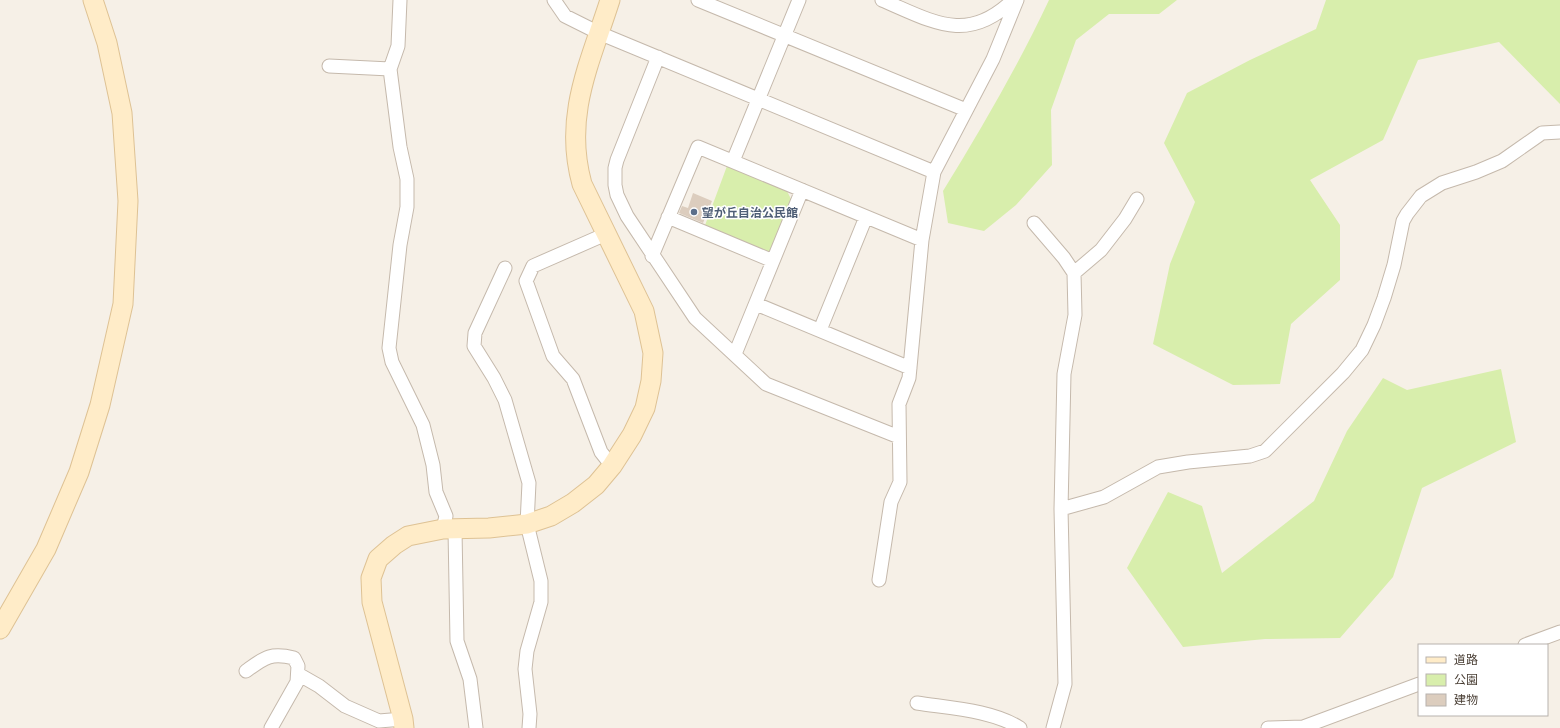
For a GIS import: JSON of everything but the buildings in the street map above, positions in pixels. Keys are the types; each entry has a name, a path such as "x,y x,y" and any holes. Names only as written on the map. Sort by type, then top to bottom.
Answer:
{"street":[{"path":"0,629 12,611 46,549 79,472 100,405 123,304 128,201 122,113 107,43 93,0"},
{"path":"400,0 398,46 390,69 400,147 407,179 407,208 400,245 388,348 392,362 423,425 433,465 436,492 446,516 449,529 457,641 470,680 476,728"},
{"path":"554,0 565,16 599,33 934,172"},
{"path":"298,674 319,686 344,706 374,724 404,724 372,602 371,578 378,559 394,545 408,536 449,529 489,528 527,524 551,516 573,503 596,485 612,466 632,435 645,408 653,353 644,311 582,184 577,166 575,147 576,108 610,0"},
{"path":"698,0 966,110"},
{"path":"733,161 799,0"},
{"path":"882,0 933,21 946,25 965,26 976,24 988,19 1004,9 1013,0"},
{"path":"879,580 891,502 900,482 898,437 899,404 909,378 922,240 934,172 993,59 1017,0"},
{"path":"658,58 617,160 615,176 617,195 627,216 652,256 695,318 766,384 898,437"},
{"path":"329,66 390,69"},
{"path":"1061,509 1104,497 1158,468 1188,462 1250,456 1265,451 1343,373 1362,350 1374,325 1384,298 1394,265 1404,221 1407,214 1421,196 1442,183 1502,162 1542,133 1560,132"},
{"path":"652,256 698,146 922,240"},
{"path":"735,354 802,190"},
{"path":"1074,273 1101,250 1125,219 1137,199"},
{"path":"668,217 773,261"},
{"path":"820,330 866,217"},
{"path":"1034,223 1064,258 1074,273 1074,315 1064,374 1061,509 1065,684 1053,728"},
{"path":"606,234 534,266 526,281 553,356 573,379 601,452 612,466"},
{"path":"505,268 475,333 474,346 494,378 505,400 529,483 527,524 541,581 541,602 527,651 525,669 530,714 529,728"},
{"path":"756,304 910,368"},
{"path":"1528,644 1560,632"},
{"path":"246,671 264,659 278,654 294,658 298,666 297,682 272,728"},
{"path":"1268,728 1304,727 1418,684"},
{"path":"917,703 974,712 1008,720 1020,728"}],"green space":[{"path":"1049,0 1177,0 1159,14 1109,14 1076,40 1051,110 1052,165 1016,205 984,231 948,223 943,191 999,97"},
{"path":"1326,0 1560,0 1560,104 1499,42 1418,60 1383,140 1310,180 1340,225 1340,280 1291,324 1280,384 1233,385 1153,344 1170,264 1195,202 1164,143 1187,93 1250,60 1316,29"},
{"path":"727,166 787,191 792,201 769,255 704,228"},
{"path":"1501,369 1516,442 1422,488 1393,577 1340,638 1265,639 1183,647 1127,568 1168,492 1202,506 1222,573 1314,501 1347,431 1383,378 1407,390"}],"place":[{"name":"望が丘自治公民館","path":"694,212"}]}
